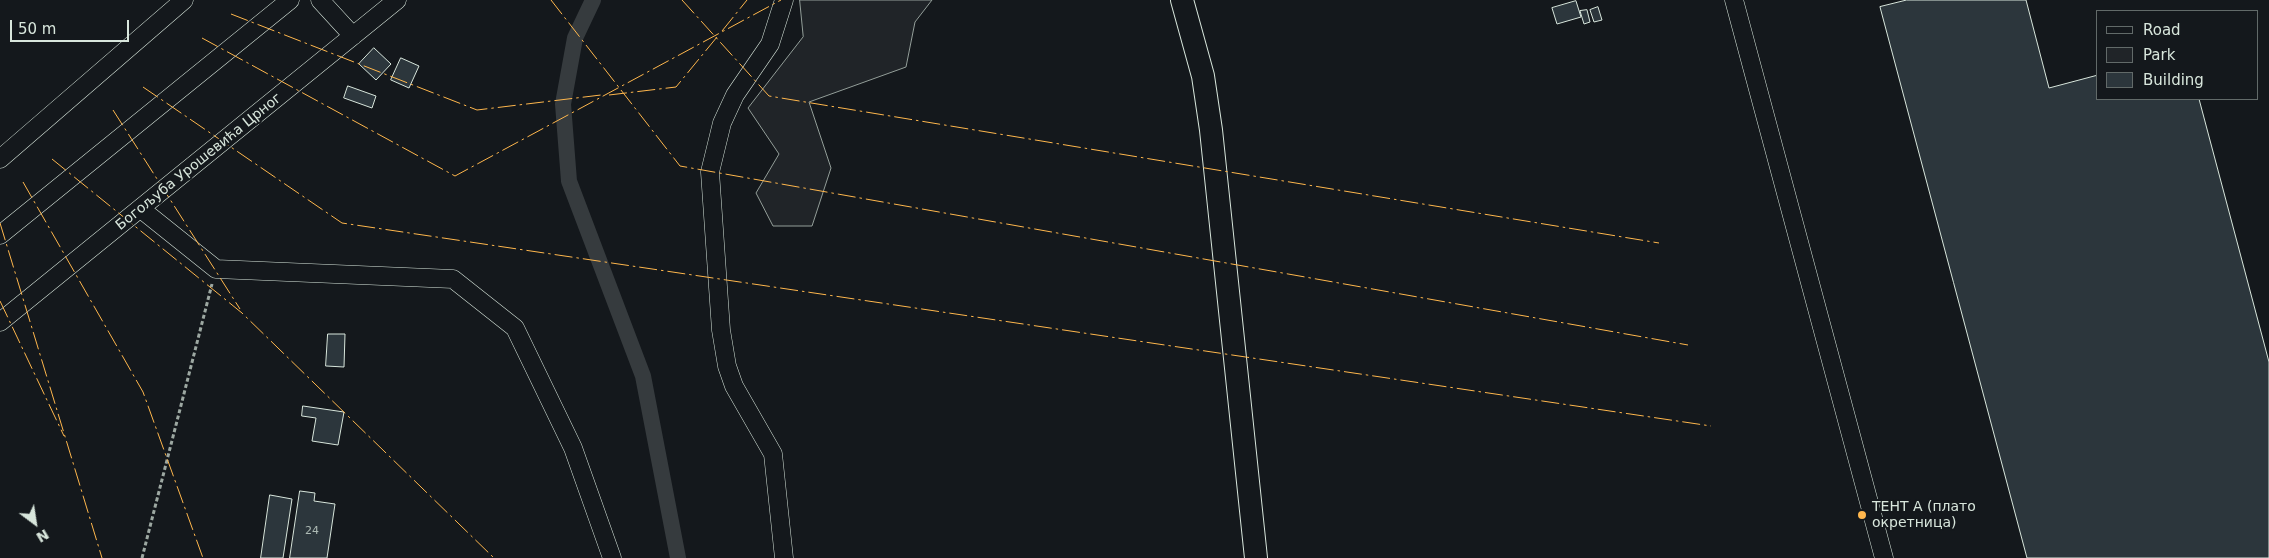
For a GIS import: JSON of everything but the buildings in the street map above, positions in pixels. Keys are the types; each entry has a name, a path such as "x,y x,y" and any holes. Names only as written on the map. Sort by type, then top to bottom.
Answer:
{"main road":[{"path":"1182,0 1203,76 1211,130 1256,558"}],"street":[{"path":"0,159 184,0"},
{"path":"0,235 290,0"},
{"path":"320,0 353,36"},
{"name":"Богољуба Урошевића Црног","path":"0,322 397,0"},
{"path":"784,0 770,44 735,95 722,123 710,172 721,330 727,366 734,386 773,454 784,558"},
{"path":"1734,0 1884,558"},
{"path":"141,209 216,269 453,279 515,328 573,448 612,558"}],"path":[{"path":"142,558 216,269"}],"green space":[{"path":"800,0 932,0 915,22 906,67 809,102 831,168 812,226 773,226 756,193 779,154 748,108 803,37"}],"waterway":[{"path":"593,0 575,38 563,104 569,181 643,376 678,558"}],"power":[{"path":"551,0 680,166 1688,345"},
{"path":"682,0 769,96 1659,243"},
{"path":"722,31 747,0"},
{"path":"202,38 455,176 781,0"},
{"path":"231,14 477,110 601,95"},
{"path":"609,95 676,87 717,37"},
{"path":"143,87 342,223 1711,426"},
{"path":"113,110 240,309"},
{"path":"52,159 242,313 494,558"},
{"path":"23,182 143,392 203,558"},
{"path":"0,223 102,558"},
{"path":"0,301 64,436"}],"place":[{"name":"ТЕНТ А (плато окретница)","path":"1862,515"}]}
